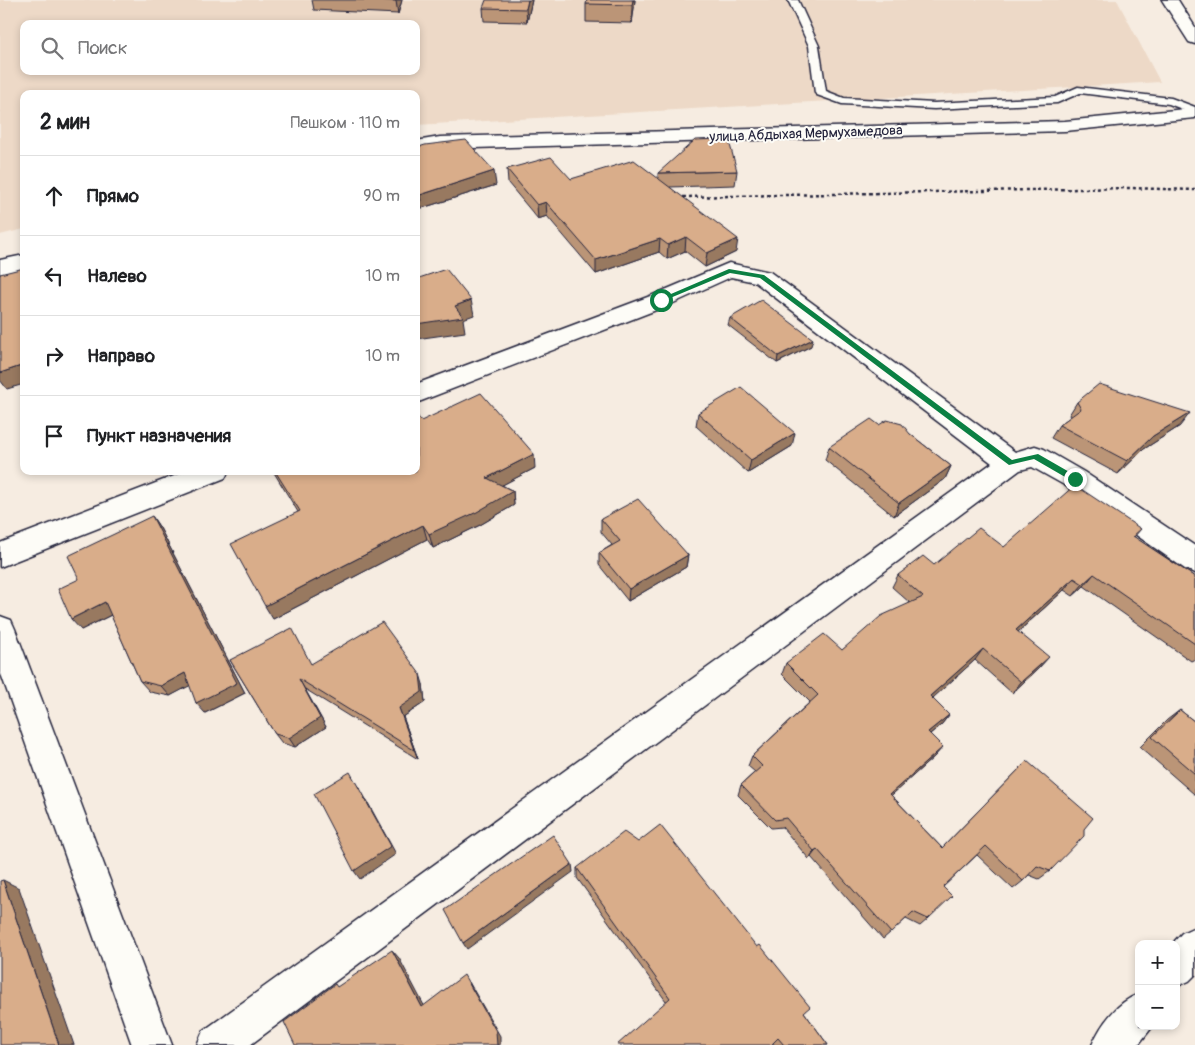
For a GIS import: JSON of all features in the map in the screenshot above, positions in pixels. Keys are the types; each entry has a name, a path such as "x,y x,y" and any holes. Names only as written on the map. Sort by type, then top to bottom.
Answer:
{"street":[{"path":"1170,0 1195,39"},
{"name":"улица Абдыхая Мермухамедова","path":"420,147 440,143 1065,126 1195,112"},
{"path":"0,267 20,263"},
{"path":"420,392 661,300 729,270 762,277 1011,463"},
{"path":"217,1045 1011,463 1035,456 1075,479 1195,561"},
{"path":"0,555 206,475"},
{"path":"0,630 152,1045"},
{"path":"1180,963 1195,946"},
{"path":"1112,1045 1135,1018"}],"lane":[{"path":"793,0 814,46 820,93 842,100 934,106 1057,100 1078,90 1171,101 1195,112"}],"path":[{"path":"683,197 1119,188 1195,190"}],"shaded area":[{"path":"0,0 1117,0 1160,82 420,125 420,90 20,90 20,230 0,235"}],"building":[{"path":"486,0 528,0 526,9 483,8"},
{"path":"587,0 633,0 632,5 586,4"},
{"path":"721,139 722,141 729,141 737,171 658,173 695,140"},
{"path":"466,140 494,171 420,195 420,147"},
{"path":"551,157 571,179 634,160 738,239 707,253 686,237 668,245 660,239 596,260 546,202 537,205 507,169"},
{"path":"20,269 20,366 0,373 0,274"},
{"path":"446,269 471,300 455,306 463,317 420,323 420,278"},
{"path":"761,300 813,339 778,356 730,318"},
{"path":"1099,384 1190,413 1153,436 1127,461 1059,425 1081,409 1077,402"},
{"path":"741,387 795,433 751,460 698,413"},
{"path":"481,393 534,454 487,478 513,491 477,512 429,534 423,525 265,606 231,544 300,511 278,475 420,475 420,420 421,421"},
{"path":"871,419 879,425 887,420 902,424 910,434 951,466 899,503 829,447"},
{"path":"1075,485 1141,529 1133,536 1195,577 1195,644 1094,574 1083,584 1074,578 1016,630 1049,657 1021,682 983,649 930,696 949,715 928,732 943,747 890,794 942,848 1027,761 1093,818 1084,829 1084,836 1050,871 1037,866 1023,881 986,846 943,887 952,896 928,919 913,912 891,933 817,849 814,851 786,818 775,820 741,785 762,766 752,756 818,695 786,663 824,634 842,650 881,616 923,597 898,575 923,556 934,565 979,528 1004,547"},
{"path":"638,499 688,555 629,589 599,553 620,541 601,519"},
{"path":"152,516 237,683 196,703 185,673 161,686 140,681 105,602 71,619 58,589 79,579 68,556"},
{"path":"382,622 420,674 422,692 399,708 414,750 299,679 320,718 289,738 275,734 230,660 292,628 311,664"},
{"path":"1180,710 1195,722 1195,774 1152,737"},
{"path":"350,772 391,846 354,871 314,794"},
{"path":"660,825 757,947 760,945 810,1007 804,1012 828,1045 784,1045 778,1038 771,1045 617,1045 670,998 577,868 624,832 638,842"},
{"path":"553,835 572,864 463,943 445,910"},
{"path":"3,880 59,1045 0,1045 0,881"},
{"path":"392,950 422,1007 464,975 496,1031 497,1045 295,1045 284,1022 335,984 337,987"}],"route":[{"path":"661,300 729,270 762,277 1011,463 1035,456 1075,479"}]}
